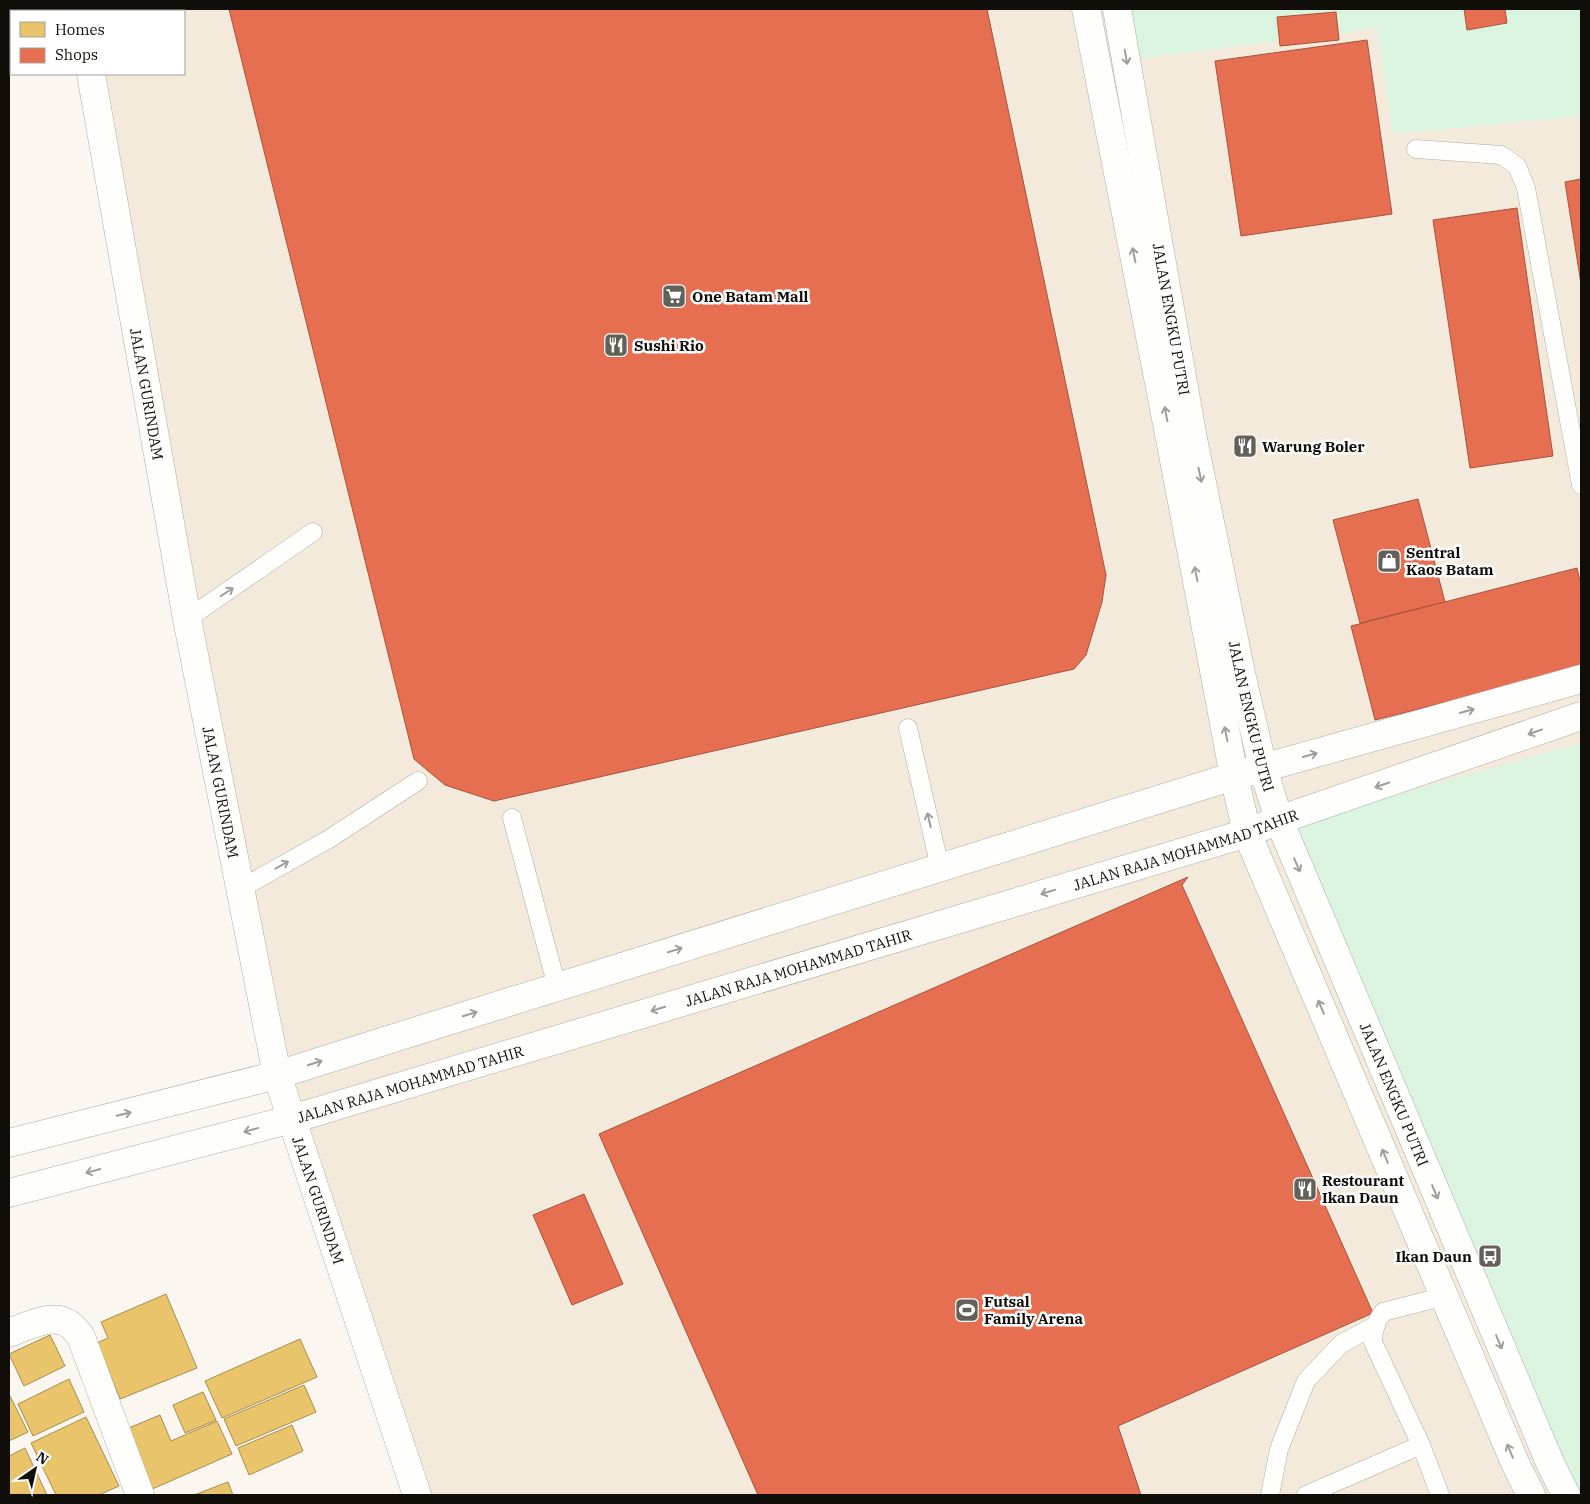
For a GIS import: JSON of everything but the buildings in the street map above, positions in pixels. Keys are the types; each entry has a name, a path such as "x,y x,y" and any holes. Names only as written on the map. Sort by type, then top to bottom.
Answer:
{"main road":[{"name":"JALAN ENGKU PUTRI","path":"1086,9 1234,776 1247,833 1530,1495"},
{"name":"JALAN ENGKU PUTRI","path":"1117,9 1193,439 1242,678 1263,768 1278,820 1473,1283 1566,1495"},
{"name":"JALAN GURINDAM","path":"92,75 187,619 277,1076 417,1495"},
{"path":"9,1143 277,1076 1234,776 1581,678"},
{"name":"JALAN RAJA MOHAMMAD TAHIR","path":"9,1193 292,1119 1247,833 1278,820 1581,716"},
{"path":"9,1333 44,1321 60,1320 72,1326 82,1337 139,1495"}],"lane":[{"path":"1416,149 1501,155 1517,166 1526,188 1581,485"},
{"path":"187,619 313,532"},
{"path":"908,728 940,868"},
{"path":"240,889 328,839 418,781"},
{"path":"512,818 557,987"},
{"path":"1440,1495 1421,1445 1374,1342 1373,1334 1378,1318 1383,1312 1445,1296"},
{"path":"1270,1495 1279,1449 1306,1381 1341,1344 1376,1325"},
{"path":"1306,1495 1421,1445"}],"shaded area":[{"path":"1581,9 1581,1495 417,1495 277,1075 91,75 185,75 185,10 80,10"}],"green space":[{"path":"1129,9 1581,9 1581,116 1393,134 1377,28 1138,59"},
{"path":"1581,743 1581,1495 1578,1495 1295,823"}],"place":[{"name":"One Batam Mall","path":"674,296"},
{"name":"Sushi Rio","path":"616,345"},
{"name":"Warung Boler","path":"1245,446"},
{"name":"Sentral Kaos Batam","path":"1389,561"},
{"name":"Restourant Ikan Daun","path":"1305,1189"},
{"name":"Ikan Daun","path":"1490,1256"},
{"name":"Futsal Family Arena","path":"967,1310"}]}
